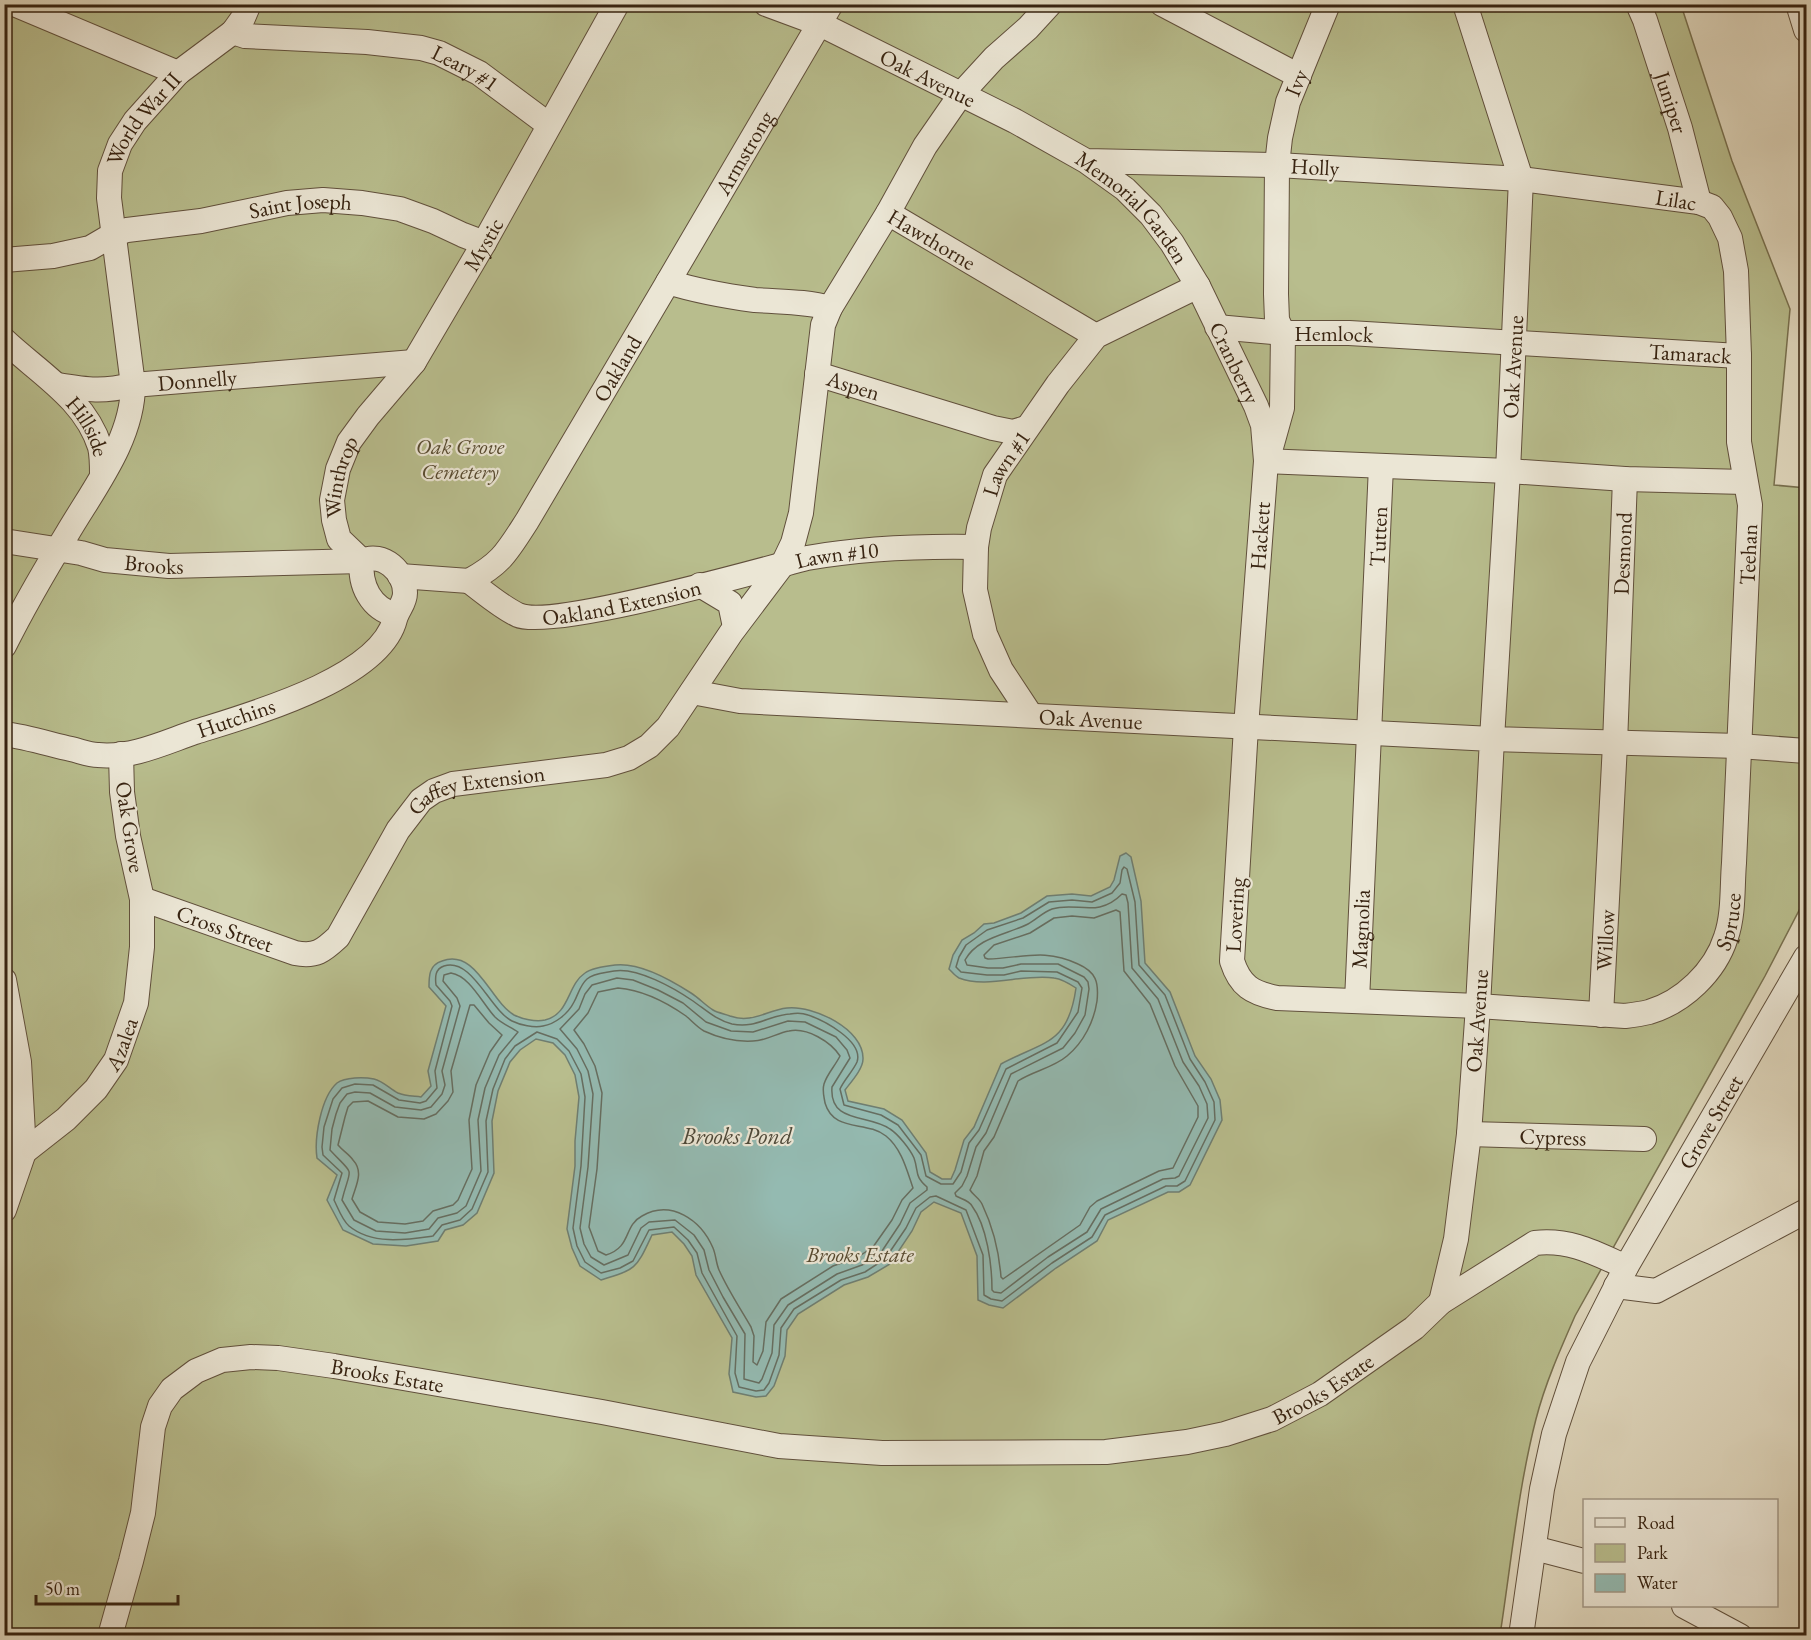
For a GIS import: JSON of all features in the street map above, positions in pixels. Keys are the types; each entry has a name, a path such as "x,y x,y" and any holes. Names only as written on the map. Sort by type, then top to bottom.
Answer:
{"street":[{"path":"14,4 178,73"},
{"path":"233,32 249,4"},
{"path":"549,125 617,4"},
{"name":"Oak Avenue","path":"766,4 826,14 961,94 1086,161"},
{"name":"Hawthorne","path":"1050,4 1028,28 994,58 961,94 925,146 888,213 1096,336"},
{"path":"1162,4 1299,76"},
{"name":"Ivy","path":"1277,165 1288,102 1328,4"},
{"name":"Oak Avenue","path":"1441,1302 1456,1239 1469,1134 1508,471 1521,179 1465,4"},
{"name":"Juniper","path":"1638,4 1680,128 1699,201"},
{"path":"1798,4 1806,30"},
{"name":"Armstrong","path":"668,282 826,14"},
{"name":"World War II","path":"114,234 109,198 110,171 120,144 135,121 178,73 233,32"},
{"name":"Leary #1","path":"233,32 245,36 367,42 421,48 439,53 479,73 549,125"},
{"name":"Mystic","path":"414,362 484,243 549,125"},
{"name":"Memorial Garden","path":"1086,161 1277,165"},
{"name":"Memorial Garden","path":"1086,161 1125,189 1150,215 1172,243 1198,286 1217,327"},
{"name":"Holly","path":"1283,333 1277,320 1276,294 1277,165 1521,179"},
{"name":"Lilac","path":"1521,179 1699,201 1712,207 1720,217 1730,238 1736,271 1739,356"},
{"name":"Saint Joseph","path":"4,260 53,256 90,248 114,234 127,230 201,221 287,203 322,200 400,209 484,243"},
{"name":"Aspen","path":"888,213 830,308 824,325 817,374 993,428 1013,432 1026,428"},
{"name":"Donnelly","path":"114,234 133,385 414,362"},
{"path":"668,282 698,292 757,300 809,302 830,308"},
{"name":"Oakland","path":"469,581 489,570 503,558 509,549 668,282"},
{"name":"Lawn #1","path":"1030,714 1001,670 985,634 975,590 979,528 995,474 1026,428 1096,336 1198,286"},
{"name":"Cranberry","path":"1217,327 1283,333"},
{"name":"Cranberry","path":"1217,327 1263,425 1266,461"},
{"name":"Hemlock","path":"1266,461 1282,408 1283,333 1349,333 1515,342"},
{"path":"4,340 58,385 90,390 108,390 133,385 133,403 127,427 4,646"},
{"name":"Tamarack","path":"1515,342 1739,356 1739,442 1746,482"},
{"name":"Winthrop","path":"362,561 339,539 334,520 332,500 338,469 353,436 414,362"},
{"name":"Lawn #10","path":"783,564 793,543 801,513 817,374"},
{"name":"Hillside","path":"58,385 81,411 91,427 100,448 102,475"},
{"path":"1266,461 1508,471"},
{"name":"Hackett","path":"1246,727 1266,461"},
{"name":"Tutten","path":"1369,734 1381,466"},
{"name":"Desmond","path":"1508,471 1625,479 1615,744"},
{"path":"1625,479 1746,482"},
{"name":"Teehan","path":"1739,746 1750,505 1746,482"},
{"name":"Brooks","path":"4,541 81,553 105,560 169,566 362,561"},
{"name":"Lawn #10","path":"783,564 824,555 878,548 927,546 976,548"},
{"path":"396,615 388,613 373,603 361,571 362,561 369,557 391,564 400,576 469,581"},
{"name":"Oakland Extension","path":"469,581 518,615 530,618 611,606 783,564"},
{"name":"Gaffey Extension","path":"309,956 324,950 338,937 398,830 421,800 434,791 453,784 606,765 629,758 649,746 668,728 735,627 783,564"},
{"name":"Hutchins","path":"4,734 24,736 97,755 142,752 320,687 356,666 381,646 394,627 396,615 403,604 405,592 400,576"},
{"path":"700,585 729,603 735,627"},
{"name":"Oak Avenue","path":"692,692 740,701 1030,714 1369,734 1615,744 1739,746 1806,751"},
{"name":"Lovering","path":"1246,727 1232,961 1236,975 1246,987 1262,995 1277,998 1357,1001"},
{"name":"Magnolia","path":"1369,734 1357,1001 1478,1006"},
{"name":"Willow","path":"1601,1014 1615,744"},
{"name":"Spruce","path":"1601,1014 1626,1016 1649,1012 1675,1000 1700,981 1718,958 1727,936 1731,914 1739,746"},
{"name":"Oak Grove","path":"121,754 122,792 128,836 142,899"},
{"name":"Cross Street","path":"142,899 309,956"},
{"name":"Azalea","path":"24,1152 66,1119 88,1097 116,1060 136,1003 141,950 142,899"},
{"name":"Grove Street","path":"1521,1635 1542,1490 1564,1398 1578,1362 1621,1276 1790,989 1806,957"},
{"path":"4,980 19,1062 24,1152 8,1186 4,1210"},
{"path":"1478,1006 1601,1014"},
{"name":"Cypress","path":"1469,1134 1639,1144"},
{"path":"1621,1276 1656,1291 1806,1211"},
{"name":"Brooks Estate","path":"110,1635 143,1513 153,1427 159,1406 172,1389 196,1371 222,1360 251,1357 278,1358 334,1366 602,1412 779,1446 882,1453 1106,1452 1187,1442 1225,1434 1272,1419 1320,1394 1414,1328 1441,1302 1535,1243 1552,1241 1572,1244 1621,1276"},
{"path":"1534,1548 1583,1561"},
{"path":"1688,1607 1740,1635"}],"green space":[{"name":"Oak Grove Cemetery","path":"5,5 1681,5 1732,161 1790,309 1774,485 1806,488 1806,897 1765,976 1575,1316 1558,1354 1540,1406 1530,1445 1500,1635 5,1636"}],"water":[{"name":"Brooks Pond","path":"1126,853 1131,857 1141,901 1145,963 1170,992 1195,1056 1211,1079 1220,1100 1222,1120 1190,1185 1179,1192 1168,1192 1108,1220 1097,1241 1056,1268 1003,1308 978,1300 977,1256 961,1213 934,1202 921,1212 912,1231 890,1264 868,1277 844,1285 798,1314 787,1330 785,1356 774,1386 766,1396 756,1397 733,1392 729,1374 732,1338 696,1275 692,1256 672,1232 652,1235 638,1261 622,1273 601,1280 580,1266 567,1229 575,1166 579,1097 575,1075 565,1055 553,1043 536,1039 520,1050 510,1062 498,1091 492,1121 494,1173 477,1213 463,1225 445,1230 438,1241 406,1246 373,1244 343,1230 327,1200 337,1175 317,1158 316,1150 320,1118 331,1089 337,1083 345,1080 370,1078 401,1094 421,1097 431,1086 428,1071 446,1006 429,987 430,975 434,965 454,959 464,962 473,969 505,1008 514,1015 529,1020 545,1020 553,1017 564,1006 579,978 588,971 615,965 645,969 691,993 713,1010 738,1018 752,1018 787,1008 810,1010 823,1015 846,1029 861,1048 863,1059 861,1067 845,1090 848,1101 884,1109 902,1120 926,1153 930,1172 942,1179 951,1179 964,1140 974,1127 1001,1064 1042,1045 1060,1031 1067,1021 1076,988 1060,979 1043,977 994,982 970,981 959,978 949,969 953,955 962,940 984,924 994,923 1021,913 1047,896 1072,894 1091,896 1110,887 1120,856"}]}
